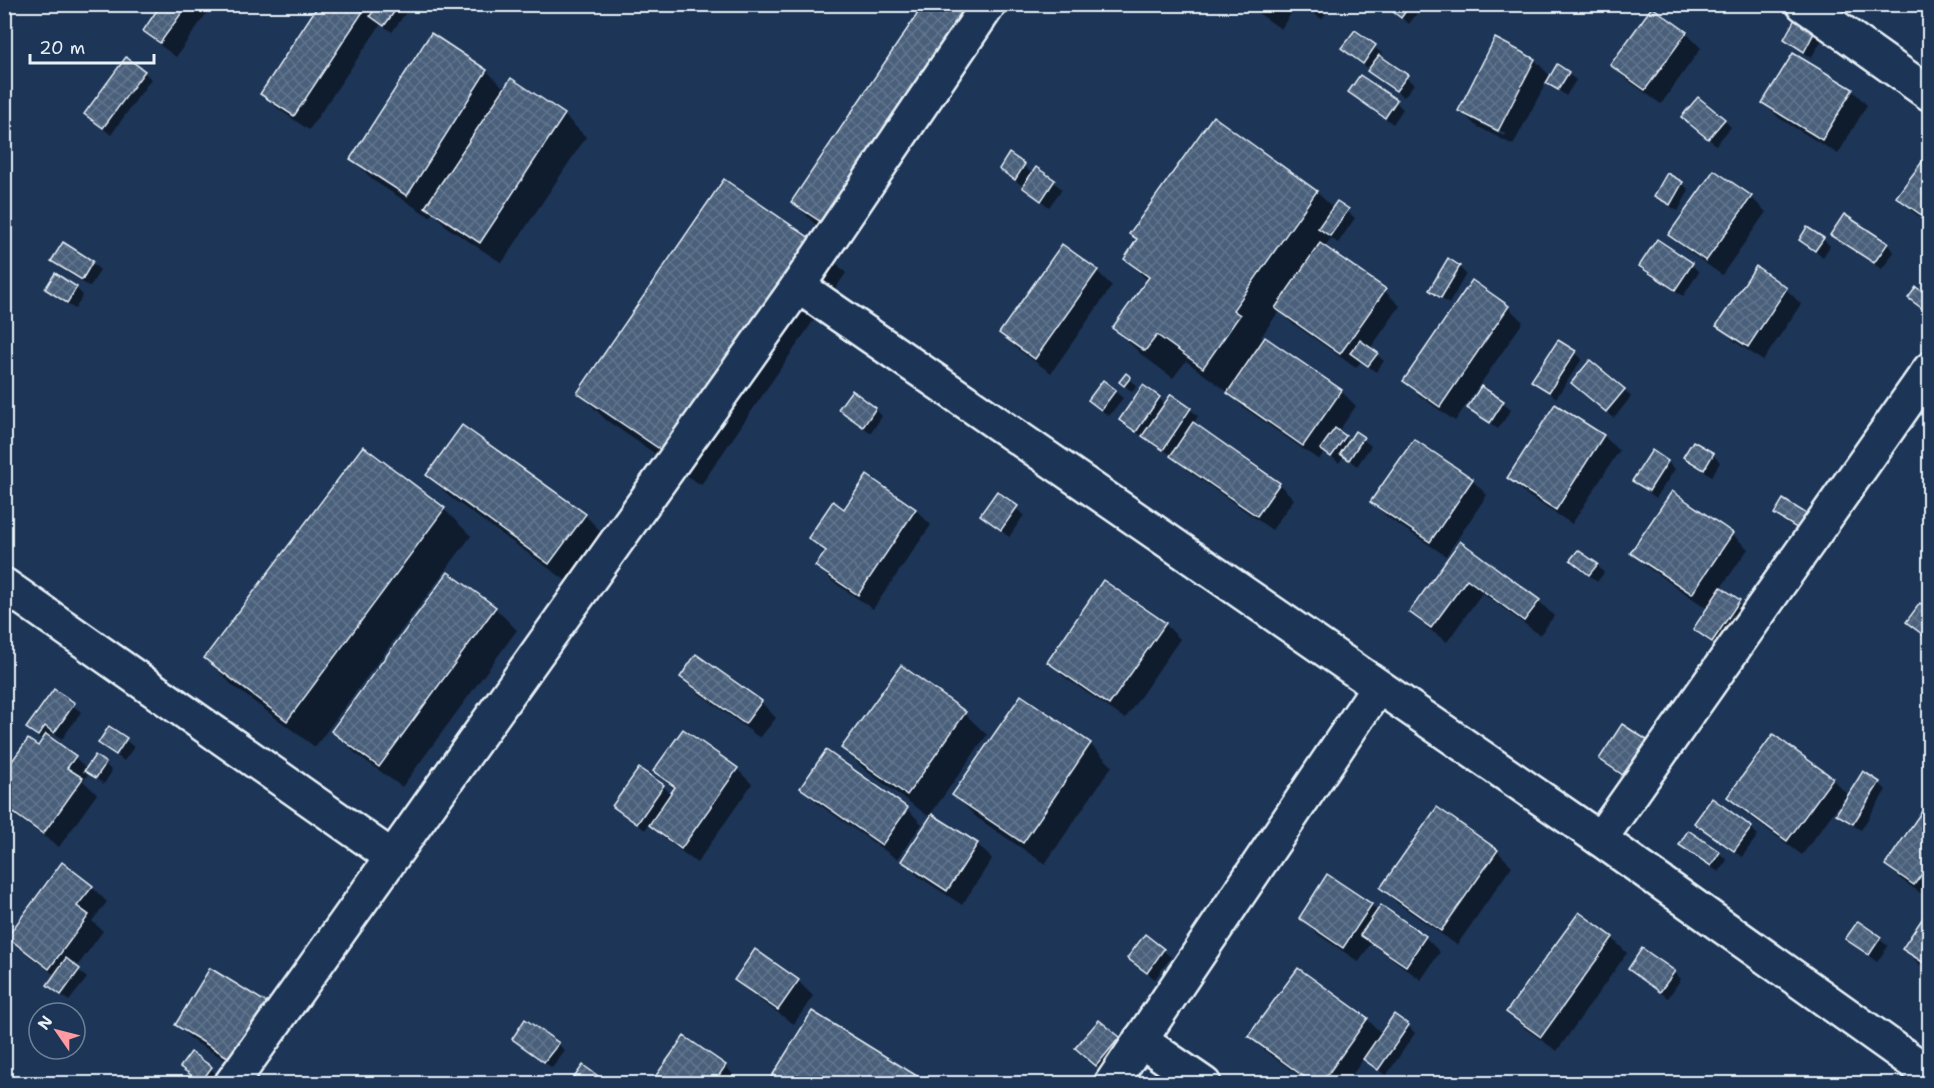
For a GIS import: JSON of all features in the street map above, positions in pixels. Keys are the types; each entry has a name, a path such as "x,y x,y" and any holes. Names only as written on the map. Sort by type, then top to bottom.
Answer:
{"street":[{"path":"231,1083 798,286 989,4"},
{"path":"1803,4 1929,94"},
{"path":"798,286 1600,839 1929,1074"},
{"path":"1600,839 1929,369"},
{"path":"4,585 392,857"},
{"path":"1111,1083 1378,687"},
{"path":"1140,1040 1204,1083"}],"building":[{"path":"161,4 188,4 160,43 143,31"},
{"path":"319,4 368,4 294,116 260,94"},
{"path":"378,4 400,4 384,26 370,16"},
{"path":"924,4 967,4 821,222 791,202"},
{"path":"1383,4 1411,4 1401,18"},
{"path":"1652,7 1687,32 1645,90 1610,65"},
{"path":"1795,19 1815,31 1804,52 1784,39"},
{"path":"1355,30 1376,45 1363,64 1341,48"},
{"path":"431,33 487,70 407,196 350,159"},
{"path":"1495,38 1535,59 1498,131 1458,111"},
{"path":"1793,53 1853,89 1822,140 1762,103"},
{"path":"1379,55 1408,75 1396,91 1367,71"},
{"path":"126,57 145,71 103,128 84,114"},
{"path":"1557,64 1569,72 1558,90 1546,83"},
{"path":"1360,75 1397,100 1385,118 1348,92"},
{"path":"511,78 565,114 480,243 425,207"},
{"path":"1698,97 1725,119 1708,139 1681,117"},
{"path":"1213,116 1317,191 1233,310 1240,315 1203,368 1157,335 1145,351 1112,328 1149,277 1124,259 1137,239 1129,234"},
{"path":"1930,151 1930,221 1896,197"},
{"path":"1009,153 1025,164 1015,180 999,169"},
{"path":"1036,167 1055,180 1041,201 1022,187"},
{"path":"1714,170 1752,196 1706,261 1668,235"},
{"path":"1667,173 1683,182 1670,205 1654,196"},
{"path":"724,179 820,245 673,458 577,393"},
{"path":"1337,201 1349,209 1330,236 1318,228"},
{"path":"1844,214 1888,243 1874,263 1830,235"},
{"path":"1807,227 1824,238 1815,251 1799,240"},
{"path":"1657,239 1693,263 1675,290 1639,266"},
{"path":"63,242 93,261 82,280 51,261"},
{"path":"1320,243 1386,289 1340,354 1275,308"},
{"path":"1062,244 1098,270 1035,359 999,333"},
{"path":"1448,258 1460,266 1441,298 1429,290"},
{"path":"1756,266 1787,288 1748,347 1716,326"},
{"path":"55,273 77,287 67,303 45,289"},
{"path":"1472,280 1509,306 1440,407 1403,381"},
{"path":"1916,287 1930,297 1930,309 1927,312 1908,298"},
{"path":"1265,337 1342,390 1303,446 1227,393"},
{"path":"1360,340 1378,353 1368,366 1350,353"},
{"path":"1558,340 1576,351 1549,392 1531,381"},
{"path":"1590,360 1625,389 1606,412 1571,383"},
{"path":"1126,373 1131,377 1124,386 1119,382"},
{"path":"1103,380 1116,390 1101,410 1088,400"},
{"path":"1143,385 1160,397 1136,432 1119,420"},
{"path":"1481,386 1504,401 1490,423 1467,408"},
{"path":"852,390 876,408 863,427 838,409"},
{"path":"1171,394 1191,408 1163,450 1142,436"},
{"path":"1555,404 1604,435 1556,510 1507,478"},
{"path":"1193,422 1280,483 1257,516 1170,456"},
{"path":"462,425 586,514 549,564 426,475"},
{"path":"1335,428 1346,436 1331,457 1320,449"},
{"path":"1355,431 1364,437 1349,460 1340,454"},
{"path":"1414,439 1473,479 1430,542 1370,502"},
{"path":"1693,441 1714,453 1704,470 1683,457"},
{"path":"363,446 445,508 287,721 204,658"},
{"path":"1652,450 1668,461 1649,491 1632,481"},
{"path":"867,475 916,509 858,595 815,566 826,551 808,538 833,501 844,509"},
{"path":"997,491 1018,506 1001,530 980,515"},
{"path":"1672,491 1733,533 1692,594 1630,553"},
{"path":"1783,499 1807,514 1798,529 1774,514"},
{"path":"1460,541 1540,600 1524,621 1467,579 1431,628 1409,612"},
{"path":"1578,550 1598,564 1589,575 1570,560"},
{"path":"448,572 496,607 379,767 331,731"},
{"path":"1103,580 1166,623 1109,705 1047,662"},
{"path":"1721,587 1740,600 1712,642 1693,629"},
{"path":"1920,603 1930,610 1930,640 1906,622"},
{"path":"696,654 762,701 745,724 680,677"},
{"path":"901,665 966,712 907,795 841,748"},
{"path":"54,689 75,703 54,733 45,726 38,736 26,728"},
{"path":"1021,695 1091,743 1023,843 952,795"},
{"path":"1622,724 1647,740 1623,775 1599,759"},
{"path":"109,726 127,738 116,755 98,743"},
{"path":"683,729 738,768 681,849 649,825 675,787 653,771"},
{"path":"46,734 76,756 67,768 83,778 43,834 4,806 4,772 28,739 38,746"},
{"path":"1773,734 1833,778 1787,841 1727,797"},
{"path":"826,750 908,808 882,845 800,788"},
{"path":"95,755 106,763 96,778 84,771"},
{"path":"639,768 664,785 637,824 612,806"},
{"path":"1863,771 1880,782 1853,824 1836,814"},
{"path":"1712,798 1752,827 1734,851 1694,823"},
{"path":"1437,807 1498,850 1441,931 1380,888"},
{"path":"1922,811 1930,816 1930,863 1914,885 1885,865"},
{"path":"932,814 978,843 947,891 901,861"},
{"path":"1688,830 1720,852 1711,866 1679,845"},
{"path":"62,862 93,886 77,906 89,915 49,969 7,937"},
{"path":"1327,874 1372,904 1343,948 1299,918"},
{"path":"1381,905 1426,936 1406,966 1360,935"},
{"path":"1930,907 1930,967 1902,949"},
{"path":"1579,912 1613,937 1541,1037 1506,1012"},
{"path":"1858,921 1881,937 1869,955 1845,939"},
{"path":"1145,934 1164,949 1147,973 1127,958"},
{"path":"1642,948 1675,971 1660,992 1628,969"},
{"path":"755,949 799,980 778,1010 734,980"},
{"path":"66,958 80,969 61,995 47,985"},
{"path":"210,968 269,1004 234,1061 175,1025"},
{"path":"1298,968 1368,1018 1321,1084 1314,1084 1248,1036"},
{"path":"812,1011 930,1084 767,1084"},
{"path":"1394,1014 1409,1025 1378,1070 1363,1059"},
{"path":"525,1019 559,1043 544,1062 512,1039"},
{"path":"1099,1020 1120,1037 1096,1066 1075,1048"},
{"path":"684,1036 726,1065 713,1084 650,1084"},
{"path":"191,1052 212,1067 201,1082 180,1067"},
{"path":"583,1065 609,1084 570,1083"}]}
